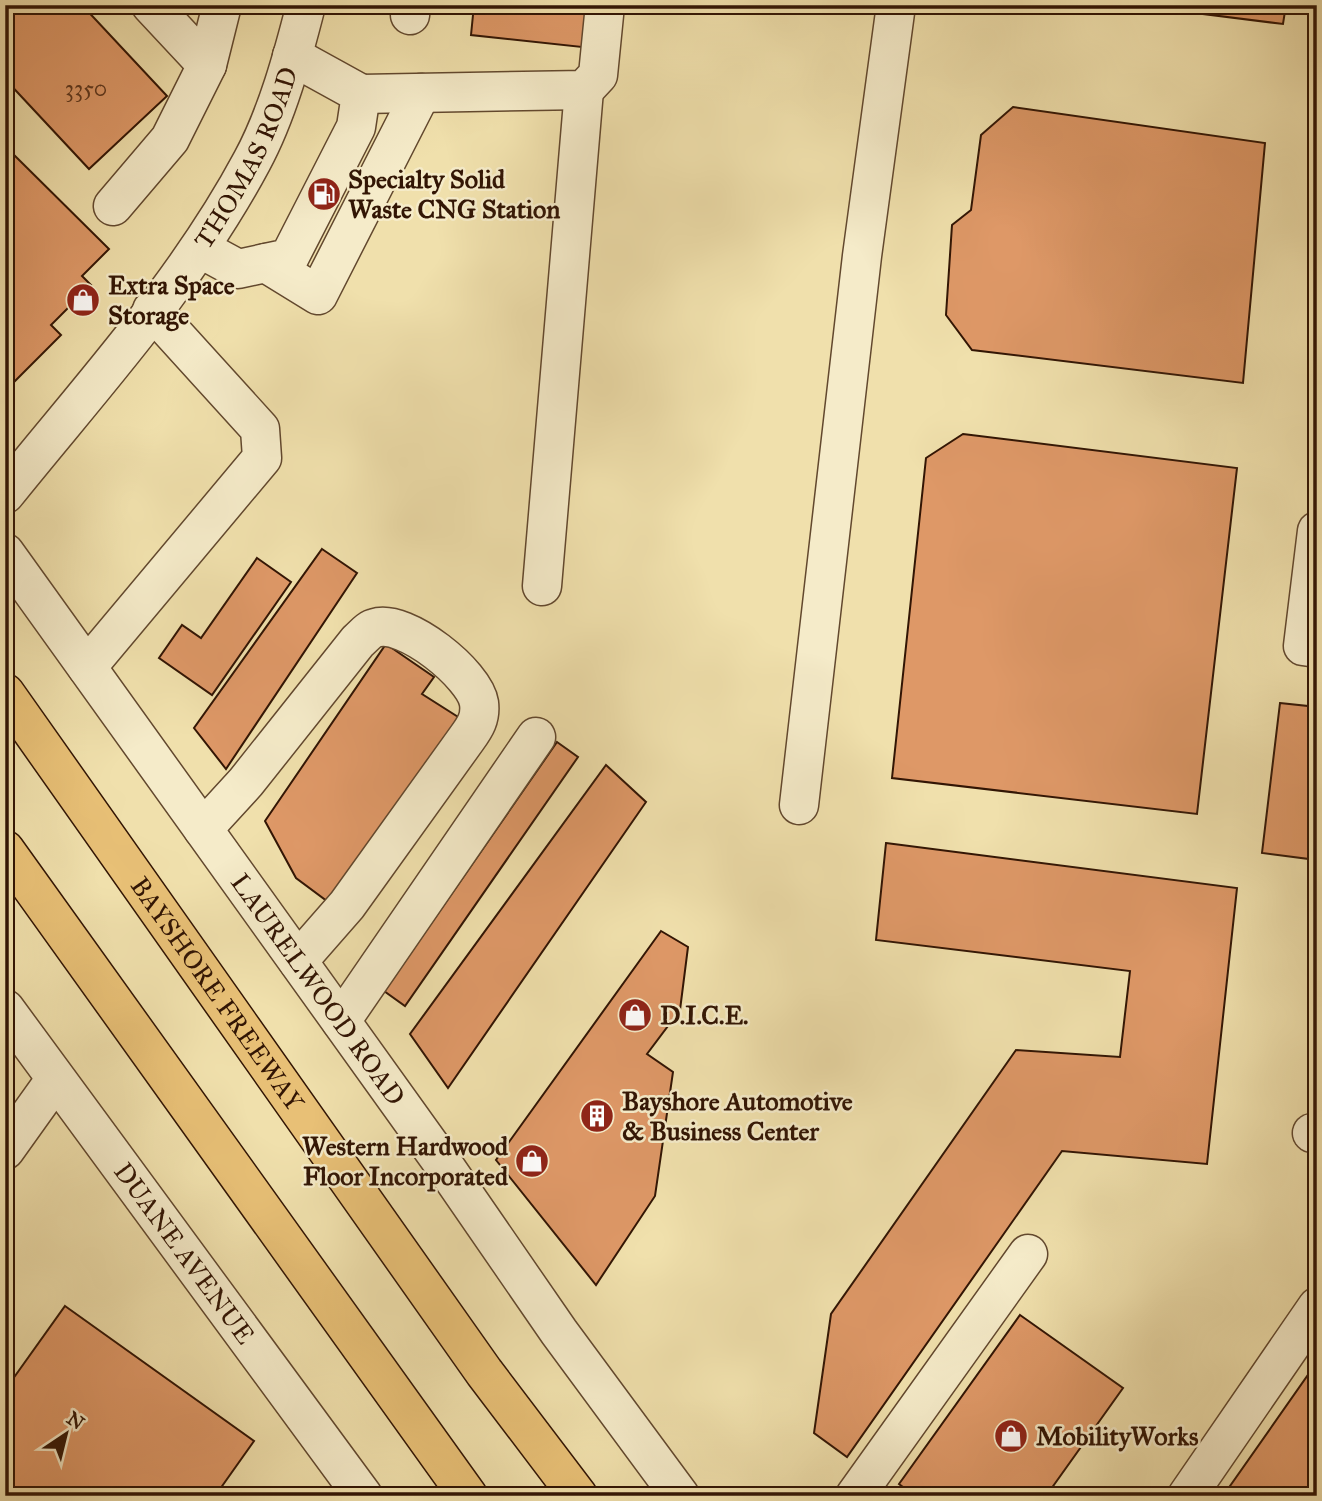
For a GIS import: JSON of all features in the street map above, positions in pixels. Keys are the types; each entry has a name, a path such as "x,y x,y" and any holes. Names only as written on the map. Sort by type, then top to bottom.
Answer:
{"highway":[{"name":"BAYSHORE FREEWAY","path":"5,693 484,1373 578,1496"},
{"path":"5,850 468,1496"}],"street":[{"path":"151,5 207,65"},
{"path":"113,206 170,139 207,65 222,5"},
{"name":"THOMAS ROAD","path":"5,494 201,249 253,159 292,56 306,5"},
{"path":"542,586 584,90 598,75 605,5"},
{"path":"799,805 862,256 896,5"},
{"path":"292,56 361,94 584,90"},
{"path":"266,263 318,295 421,93"},
{"path":"201,249 238,269 289,258 356,127 361,94"},
{"path":"87,667 262,458 260,429 152,310"},
{"path":"1317,531 1303,646 1317,648"},
{"name":"LAURELWOOD ROAD","path":"5,553 341,1021 559,1332 680,1496"},
{"path":"203,829 246,782 358,641 374,628 395,628 411,632 473,687 479,702 479,720 347,905 298,961"},
{"path":"341,1021 536,737"},
{"name":"DUANE AVENUE","path":"5,1009 363,1496"},
{"path":"5,1150 55,1080"},
{"path":"855,1496 1028,1254"},
{"path":"1187,1496 1317,1307"}],"building":[{"path":"5,5 82,5 167,96 89,169 5,79"},
{"path":"474,5 596,5 591,48 471,35"},
{"path":"1131,5 1286,5 1283,24"},
{"path":"1013,107 1265,143 1243,383 972,350 946,315 952,225 971,210 981,135"},
{"path":"5,146 109,249 82,276 91,285 51,325 61,335 5,391"},
{"path":"963,434 1237,468 1197,814 892,778 926,458"},
{"path":"322,549 357,573 226,769 194,728"},
{"path":"257,558 291,582 212,695 159,658 182,625 201,638"},
{"path":"386,644 434,677 422,694 466,722 335,907 296,878 265,821"},
{"path":"1280,703 1317,707 1317,860 1262,853"},
{"path":"557,742 578,757 405,1006 384,991"},
{"path":"606,765 646,802 448,1088 410,1034"},
{"path":"886,843 1237,888 1207,1164 1062,1151 847,1457 814,1433 831,1314 1016,1050 1120,1057 1130,971 876,940"},
{"name":"Bayshore Automotive & Business Center","path":"661,931 688,947 680,1010 647,1054 673,1072 655,1196 596,1285 496,1160"},
{"path":"65,1306 254,1441 215,1496 5,1496 5,1390"},
{"name":"MobilityWorks","path":"1020,1315 1123,1388 1046,1496 915,1496 899,1484"},
{"path":"1317,1362 1317,1496 1223,1496"}],"place":[{"name":"Specialty Solid Waste CNG Station","path":"324,194"},
{"name":"Extra Space Storage","path":"83,300"},
{"name":"D.I.C.E.","path":"635,1015"},
{"name":"Bayshore Automotive & Business Center","path":"597,1116"},
{"name":"Western Hardwood Floor Incorporated","path":"532,1161"},
{"name":"MobilityWorks","path":"1011,1436"}]}
